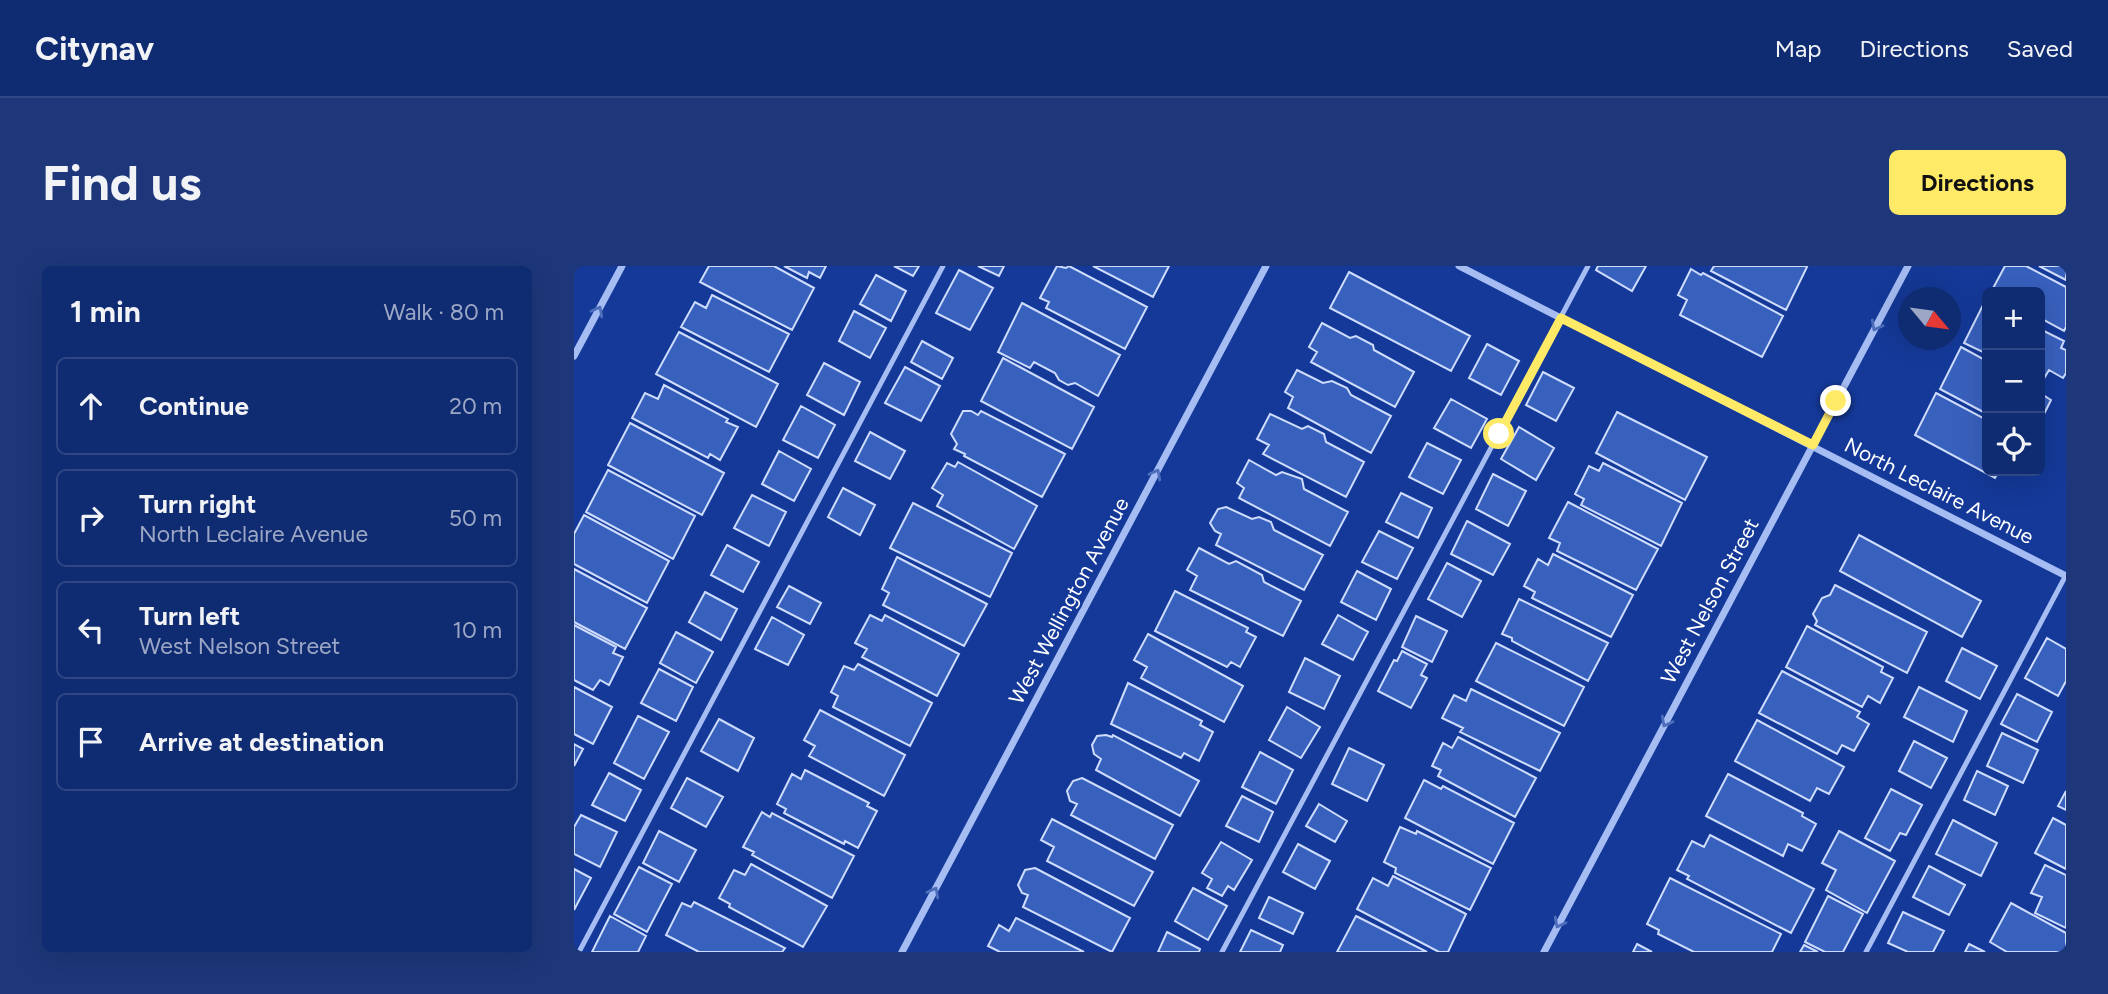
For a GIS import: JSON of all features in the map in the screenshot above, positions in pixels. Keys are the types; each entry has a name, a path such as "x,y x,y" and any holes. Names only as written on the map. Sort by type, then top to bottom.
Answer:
{"street":[{"path":"574,356 622,266"},
{"name":"West Wellington Avenue","path":"902,952 1266,266"},
{"name":"North Leclaire Avenue","path":"1459,266 2066,575"},
{"name":"West Nelson Street","path":"1544,952 1908,266"}],"lane":[{"path":"579,952 943,266"},
{"path":"1222,952 1588,266"},
{"path":"1867,952 2066,575"}],"building":[{"path":"709,266 774,266 814,288 792,330 700,282"},
{"path":"784,266 826,266 820,278 809,272 807,278"},
{"path":"894,266 919,266 913,276"},
{"path":"978,266 1004,266 999,276"},
{"path":"1057,266 1069,266 1147,307 1125,349 1046,308 1049,302 1040,298"},
{"path":"1093,266 1169,266 1153,297"},
{"path":"1598,266 1646,266 1632,291 1596,270"},
{"path":"1714,266 1807,267 1786,310 1711,271"},
{"path":"2005,266 2026,266 2066,287 2064,331 2045,321 2045,287 1994,287"},
{"path":"2039,266 2066,266 2066,280"},
{"path":"1691,269 1783,316 1762,357 1680,315 1687,300 1678,295"},
{"path":"959,270 993,288 970,330 936,313"},
{"path":"1349,272 1470,336 1451,371 1330,308"},
{"path":"876,275 906,291 891,321 860,304"},
{"path":"712,295 789,334 769,372 681,327 695,302 706,308"},
{"path":"1022,303 1120,355 1098,396 1075,383 1068,385 1059,380 1055,373 1034,362 1030,368 998,352"},
{"path":"1982,307 1982,352 1964,343"},
{"path":"854,311 886,328 870,358 839,341"},
{"path":"1322,323 1350,338 1356,336 1373,345 1374,350 1414,372 1395,407 1311,362 1317,352 1309,347"},
{"path":"679,332 778,384 756,427 656,374"},
{"path":"2045,332 2064,341 2061,348 2066,350 2066,373 2063,378 2049,370 2045,377"},
{"path":"922,341 953,358 942,379 911,362"},
{"path":"1487,344 1519,361 1501,395 1469,378"},
{"path":"1961,347 1982,358 1982,411 1940,389"},
{"path":"1003,358 1094,407 1072,449 981,401"},
{"path":"824,363 860,382 844,415 807,395"},
{"path":"905,367 940,386 921,421 885,403"},
{"path":"1297,370 1323,383 1332,381 1347,388 1351,395 1391,416 1371,453 1288,408 1293,397 1285,392"},
{"path":"1543,372 1574,388 1556,421 1526,405"},
{"path":"664,385 738,427 720,460 710,454 708,458 632,418 645,393 658,399"},
{"path":"1936,393 1982,417 1982,471 1915,435"},
{"path":"2045,396 2051,400 2045,412"},
{"path":"1451,399 1487,419 1471,448 1434,428"},
{"path":"801,406 835,425 818,458 783,440"},
{"path":"963,411 978,415 981,411 1065,454 1042,497 954,449 957,444 951,434"},
{"path":"1617,412 1707,457 1685,500 1596,453"},
{"path":"1270,414 1302,429 1308,426 1324,434 1326,442 1364,462 1346,497 1263,454 1269,445 1257,439"},
{"path":"630,423 724,473 702,515 608,465"},
{"path":"1519,427 1554,448 1536,480 1501,459"},
{"path":"870,432 905,451 890,479 855,461"},
{"path":"1427,443 1461,460 1443,494 1409,477"},
{"path":"779,451 811,469 794,501 762,484"},
{"path":"1249,460 1276,475 1282,472 1302,479 1304,489 1348,512 1330,546 1239,498 1244,488 1237,483"},
{"path":"958,462 1037,506 1014,549 937,506 943,495 932,488 947,463 955,467"},
{"path":"1603,463 1682,503 1661,546 1581,505 1584,499 1575,494 1589,466 1599,471"},
{"path":"608,470 695,516 673,559 586,512"},
{"path":"1493,474 1526,491 1508,526 1476,509"},
{"path":"843,488 875,505 860,535 828,517"},
{"path":"1401,493 1432,508 1418,538 1386,522"},
{"path":"752,495 786,512 769,546 734,528"},
{"path":"1568,502 1658,549 1636,590 1557,551 1560,543 1549,538"},
{"path":"913,503 1012,553 990,597 890,548"},
{"path":"1226,507 1252,519 1259,517 1271,522 1274,530 1323,555 1304,590 1216,545 1221,534 1215,531 1210,523 1218,509"},
{"path":"584,515 669,561 647,603 574,564 574,534"},
{"path":"1467,521 1510,544 1493,575 1451,554"},
{"path":"1379,531 1413,548 1397,579 1362,562"},
{"path":"1859,535 1981,601 1962,637 1840,571"},
{"path":"727,545 759,562 743,592 711,575"},
{"path":"1199,548 1229,564 1236,561 1262,575 1264,582 1301,601 1283,636 1190,590 1197,576 1187,570"},
{"path":"1553,554 1633,595 1611,637 1532,598 1535,592 1524,586 1538,559 1548,565"},
{"path":"897,557 987,604 964,646 883,605 889,593 882,589"},
{"path":"1447,563 1481,581 1462,617 1428,599"},
{"path":"574,569 647,608 625,649 574,622"},
{"path":"1357,571 1391,589 1376,620 1341,602"},
{"path":"1835,585 1927,632 1907,673 1815,625 1817,621 1813,614 1822,598 1830,595"},
{"path":"789,586 821,603 810,624 777,607"},
{"path":"1175,591 1248,628 1246,632 1256,637 1240,667 1231,662 1227,667 1155,631"},
{"path":"705,592 737,609 721,640 689,622"},
{"path":"1519,599 1608,643 1588,681 1502,634"},
{"path":"870,615 882,621 885,615 959,654 937,696 862,657 867,649 855,643"},
{"path":"1338,615 1368,632 1353,660 1322,644"},
{"path":"1416,616 1447,631 1432,662 1402,647"},
{"path":"772,617 804,635 788,665 755,649"},
{"path":"574,625 616,647 613,653 623,657 609,685 600,680 593,690 574,680"},
{"path":"1807,626 1883,667 1881,672 1893,678 1880,703 1868,696 1862,707 1786,667"},
{"path":"676,632 713,652 696,683 660,663"},
{"path":"1148,634 1243,686 1224,722 1141,678 1147,667 1134,660"},
{"path":"2047,638 2066,649 2066,681 2058,696 2025,678"},
{"path":"1496,643 1584,687 1564,726 1476,681"},
{"path":"1962,648 1997,666 1980,699 1946,681"},
{"path":"1402,651 1427,664 1421,675 1427,678 1411,708 1378,691 1394,660 1397,661"},
{"path":"1305,658 1340,676 1324,709 1289,692"},
{"path":"858,664 932,703 910,746 833,707 838,696 831,692 844,666 854,670"},
{"path":"659,669 693,687 676,721 641,703"},
{"path":"1782,671 1860,712 1857,717 1869,724 1854,751 1842,745 1837,754 1759,713"},
{"path":"1128,683 1202,721 1200,725 1213,732 1199,761 1184,753 1181,758 1111,724"},
{"path":"574,687 612,707 593,744 574,734"},
{"path":"1919,687 1967,711 1953,742 1904,717"},
{"path":"1471,689 1560,733 1540,771 1460,732 1463,728 1442,718 1454,695 1466,701"},
{"path":"2017,694 2052,712 2037,742 2001,724"},
{"path":"1287,707 1320,727 1301,758 1269,740"},
{"path":"820,710 905,755 884,796 809,756 815,746 804,740"},
{"path":"638,716 669,732 644,779 614,763"},
{"path":"719,719 754,738 738,771 701,751"},
{"path":"1757,720 1844,767 1829,794 1817,788 1810,801 1735,761"},
{"path":"2002,733 2038,750 2023,783 1987,766"},
{"path":"1113,735 1199,781 1180,816 1096,770 1101,759 1094,754 1092,745 1097,736"},
{"path":"1458,737 1536,778 1515,817 1438,776 1441,770 1432,766 1443,743 1452,748"},
{"path":"1914,741 1947,758 1931,788 1899,771"},
{"path":"574,744 583,749 574,766"},
{"path":"1349,748 1384,765 1367,801 1332,784"},
{"path":"1260,752 1293,770 1276,804 1242,787"},
{"path":"805,770 869,803 867,806 877,811 858,848 845,841 844,844 784,813 786,809 777,804 792,774 801,779"},
{"path":"1977,771 2008,786 1995,815 1964,800"},
{"path":"609,773 641,790 625,821 592,805"},
{"path":"1728,774 1803,813 1802,816 1816,824 1802,851 1788,844 1783,856 1706,816"},
{"path":"687,778 723,797 706,827 671,808"},
{"path":"1082,778 1173,825 1155,859 1071,815 1077,804 1070,801 1067,791 1073,781"},
{"path":"1424,780 1441,789 1443,786 1514,823 1493,864 1405,818"},
{"path":"1891,789 1922,805 1906,835 1900,833 1890,851 1865,838"},
{"path":"2066,791 2066,810 2058,806"},
{"path":"1242,796 1273,812 1259,842 1226,826"},
{"path":"1319,804 1347,821 1335,842 1306,826"},
{"path":"762,812 770,817 772,813 854,856 832,898 752,855 754,852 743,847"},
{"path":"581,815 617,832 600,867 574,854 574,827"},
{"path":"2053,818 2066,825 2066,869 2035,853"},
{"path":"1052,819 1153,872 1134,906 1047,861 1054,847 1041,840"},
{"path":"1953,820 1997,843 1981,876 1936,854"},
{"path":"1400,827 1416,834 1417,831 1491,868 1470,910 1395,873 1396,868 1384,862"},
{"path":"659,831 696,850 679,882 643,863"},
{"path":"1839,831 1895,861 1867,913 1826,890 1836,870 1822,863"},
{"path":"1710,835 1814,889 1791,933 1687,879 1689,876 1677,870 1692,841 1704,847"},
{"path":"1221,842 1252,860 1234,890 1228,886 1222,896 1207,888 1212,879 1202,873"},
{"path":"1298,844 1330,861 1315,889 1283,872"},
{"path":"751,864 827,906 803,947 729,907 730,904 719,898 734,870 745,875"},
{"path":"2045,865 2066,875 2066,928 2035,913 2042,897 2031,893"},
{"path":"1929,866 1965,885 1949,915 1913,897"},
{"path":"639,867 672,884 647,932 614,914"},
{"path":"1035,868 1130,918 1112,952 1023,907 1028,895 1022,893 1018,885 1025,870"},
{"path":"574,869 591,878 574,910"},
{"path":"1393,876 1466,914 1448,952 1439,952 1357,909 1373,878 1388,886"},
{"path":"1670,878 1781,934 1772,952 1694,952 1658,934 1659,930 1647,924"},
{"path":"1193,888 1227,906 1208,940 1175,921"},
{"path":"1828,896 1863,914 1843,952 1825,952 1805,942"},
{"path":"1269,897 1303,913 1293,934 1259,918"},
{"path":"694,902 785,948 782,952 699,952 666,935 682,903 691,907"},
{"path":"2011,903 2066,933 2066,952 2007,952 1990,942"},
{"path":"1903,912 1944,931 1933,952 1908,952 1888,943"},
{"path":"610,916 646,936 638,952 592,952"},
{"path":"1356,916 1427,952 1337,952"},
{"path":"1016,918 1084,952 1000,952 988,946 999,925 1009,931"},
{"path":"1251,930 1283,945 1280,952 1240,952"},
{"path":"1167,932 1200,949 1199,952 1158,952"},
{"path":"1637,944 1652,952 1633,952"},
{"path":"1969,944 1985,952 1965,952"},
{"path":"1804,945 1818,952 1800,952"}],"route":[{"path":"1499,434 1561,318 1813,445 1836,401"}]}
